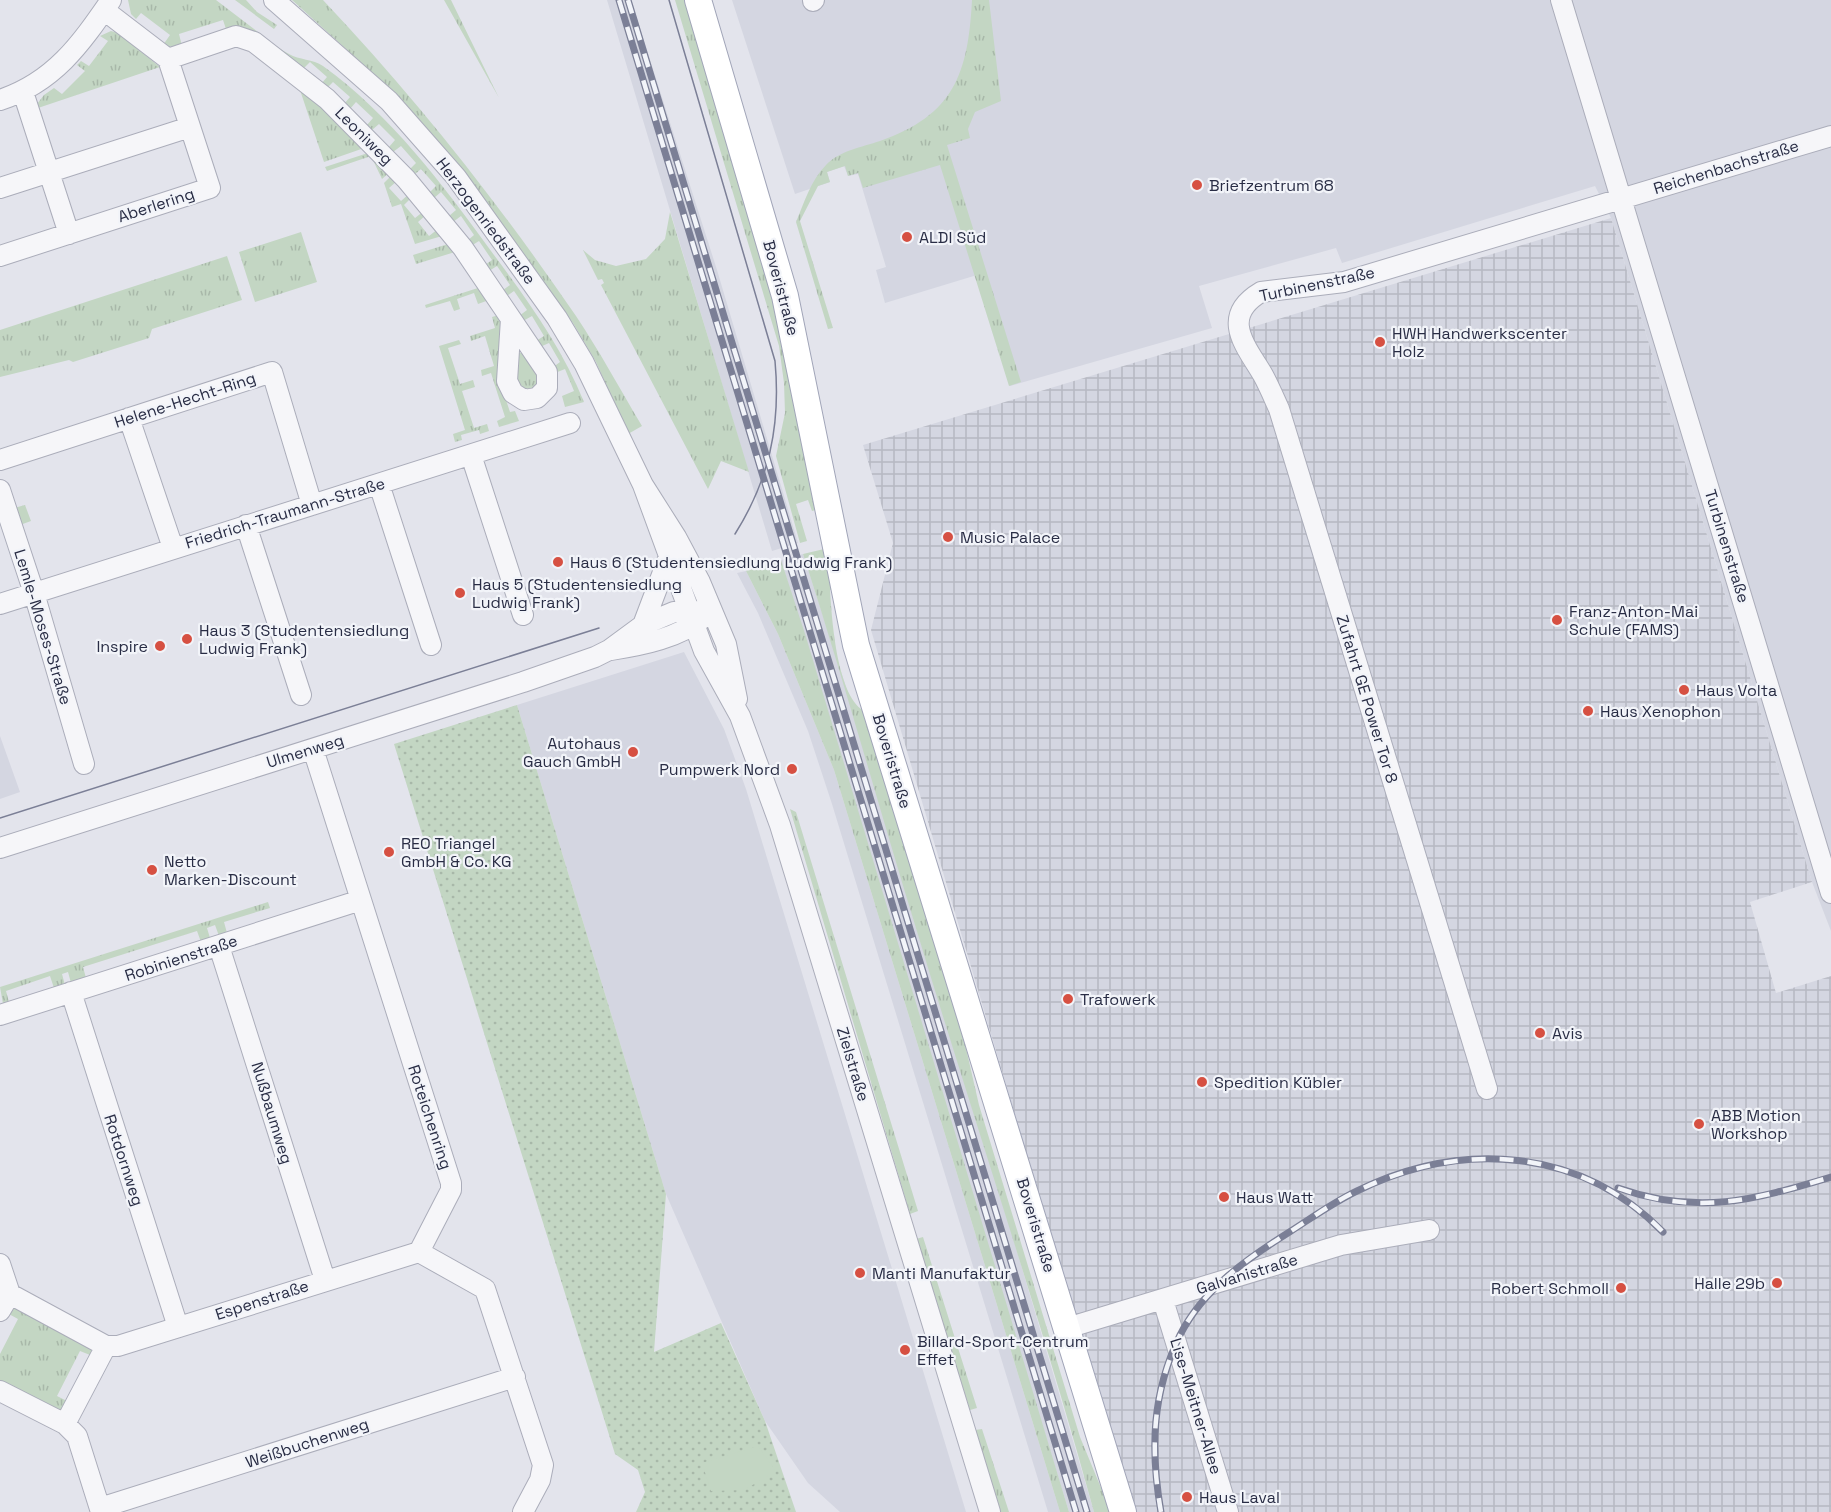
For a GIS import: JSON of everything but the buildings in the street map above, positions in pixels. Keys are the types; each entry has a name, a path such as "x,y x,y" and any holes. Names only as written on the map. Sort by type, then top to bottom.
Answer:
{"main road":[{"name":"Boveristraße","path":"698,0 785,296 856,645 1123,1512"}],"street":[{"name":"Herzogenriedstraße","path":"274,0 389,101 456,177 557,318 584,363 643,485 676,537 712,610 726,644 740,716"},
{"name":"Turbinenstraße","path":"1561,0 1831,893"},
{"path":"0,100 23,92 44,80 62,65 107,5 168,59"},
{"name":"Leoniweg","path":"168,59 236,36 254,42 327,99 377,147 463,248 511,319"},
{"name":"Aberlering","path":"0,256 210,188 168,59"},
{"path":"23,92 69,234"},
{"path":"0,188 190,127"},
{"name":"Reichenbachstraße","path":"1621,199 1831,136"},
{"name":"Turbinenstraße","path":"1238,327 1242,310 1251,298 1261,292 1344,282 1621,199"},
{"name":"Zufahrt GE Power Tor 8","path":"1238,327 1240,340 1263,376 1279,409 1485,1083"},
{"name":"Helene-Hecht-Ring","path":"0,460 272,372 312,505"},
{"path":"129,418 173,549"},
{"name":"Friedrich-Traumann-Straße","path":"0,604 570,423"},
{"path":"471,455 523,615"},
{"path":"379,484 431,645"},
{"name":"Herzogenriedstraße","path":"643,485 668,559 692,618"},
{"name":"Lemle-Moses-Straße","path":"0,490 34,593 84,764"},
{"path":"246,525 300,695"},
{"path":"643,625 668,559"},
{"name":"Ulmenweg","path":"0,848 523,682 609,650 641,645 712,610"},
{"name":"Ulmenweg","path":"609,650 643,625 674,612 692,618"},
{"name":"Zielstraße","path":"692,618 704,651 740,716 780,825 990,1512"},
{"name":"Roteichenring","path":"313,749 451,1183 451,1190 419,1252"},
{"name":"Robinienstraße","path":"0,1015 361,900"},
{"name":"Nußbaumweg","path":"219,946 325,1280"},
{"name":"Rotdornweg","path":"71,992 178,1327"},
{"name":"Galvanistraße","path":"1067,1328 1341,1245 1429,1230"},
{"path":"419,1252 485,1289 543,1465 540,1480 523,1512"},
{"name":"Espenstraße","path":"106,1347 118,1346 419,1252"},
{"path":"0,1264 9,1294 0,1311"},
{"path":"9,1294 106,1347 65,1424"},
{"name":"Lise-Meitner-Allee","path":"1163,1300 1228,1512"},
{"name":"Weißbuchenweg","path":"100,1510 515,1377"},
{"path":"0,1391 65,1424 77,1436 100,1510"}],"shaded area":[{"path":"607,0 631,0 717,270 798,543 772,551"},
{"path":"732,0 1831,0 1831,931 1812,882 1611,218 1595,186 1342,263 1336,248 1199,286 1212,328 1010,386 977,275 885,303 876,270 886,267 858,174 848,176 844,166 827,172 830,182 795,194"},
{"path":"1611,218 1812,882 1750,902 1776,993 1831,976 1831,1512 1133,1512 871,630 893,543 863,445"},
{"path":"803,554 847,690 915,924 1009,1224 1094,1512 1069,1512 990,1255 781,560"},
{"path":"746,571 778,634 834,770 1060,1512 1048,1512 832,804 808,731 758,613 737,573"},
{"path":"684,652 724,729 746,789 966,1512 840,1512 808,1483 765,1421 666,1194 517,705"},
{"path":"0,736 20,792 0,799"}],"green space":[{"path":"128,0 216,0 262,35 227,32 223,20 179,34 182,46 177,48 163,45 170,35 141,13 136,19 131,14"},
{"path":"235,0 246,0 257,12 277,25 274,29"},
{"path":"292,0 323,0 424,114 487,193 547,275 602,357 642,426 628,434 596,362 573,323 457,162 401,99"},
{"path":"444,0 451,0 499,98"},
{"path":"675,0 686,0 764,254 816,510 812,511 808,500 796,504 807,541 800,543 776,456 785,413 779,346"},
{"path":"972,0 989,0 1001,101 975,112 968,129 970,138 947,145 1021,382 1009,386 940,165 863,188 858,173 848,176 845,166 827,172 830,182 818,186 800,221 833,328 828,329 796,222 812,185 831,160 905,131 941,104 961,70 970,26"},
{"path":"111,31 118,33 160,67 38,108 37,104 44,95 54,88 62,94 85,71 77,65 81,61 89,66 108,41 100,36"},
{"path":"267,39 293,56 323,66 371,106 414,152 454,201 530,305 554,342 584,402 565,407 562,396 574,391 565,369 555,373 552,368 560,362 549,343 540,347 536,341 544,336 532,316 523,321 519,316 527,310 514,291 507,296 503,290 510,285 497,266 489,271 485,265 492,260 479,241 471,246 467,241 474,235 461,216 453,222 449,216 456,210 441,192 434,198 430,192 436,186 421,169 414,175 409,170 416,163 401,146 393,152 389,147 395,140 379,124 372,130 367,125 373,118 356,102 350,109 344,104 350,97 333,82 326,89 321,84 327,77 310,62 302,70 263,41"},
{"path":"299,87 367,147 324,162"},
{"path":"371,152 390,172 382,179 371,156 327,171 325,167"},
{"path":"392,175 397,181 389,188 401,201 409,194 412,197 404,205 415,218 424,211 426,215 418,222 429,236 438,229 442,236 415,244 401,204 392,207 384,183"},
{"path":"670,212 749,472 721,461 708,489 601,285 604,283 602,279 598,280 583,250 595,260 616,266 646,259 665,239"},
{"path":"301,232 317,282 255,302 239,252"},
{"path":"448,244 455,252 416,264 413,255"},
{"path":"227,256 242,300 152,329 149,338 73,362 69,360 0,377 0,330"},
{"path":"481,287 489,300 478,304 474,293 457,299 460,309 454,311 450,301 426,308 425,305"},
{"path":"499,315 503,319 505,397 510,412 515,411 519,421 499,427 497,421 505,417 491,373 482,376 481,370 494,366 485,336 471,341 470,336 495,328 492,317"},
{"path":"459,340 461,344 448,348 460,384 473,380 475,387 462,391 474,428 487,424 489,431 480,434 479,430 461,435 462,440 455,442 453,434 465,430 439,346"},
{"path":"517,353 524,353 537,372 538,383 534,389 523,392 513,380"},
{"path":"25,505 31,521 20,525 14,508"},
{"path":"824,549 834,589 830,590 832,620 842,676 856,704 866,712 920,884 942,970 957,1009 979,1105 1080,1437 1111,1512 1094,1512 1052,1365 937,998 803,554"},
{"path":"781,560 1069,1512 1060,1512 834,770 778,634 746,571"},
{"path":"517,705 666,1194 654,1352 721,1323 765,1421 796,1512 636,1512 645,1492 638,1470 615,1454 394,744"},
{"path":"790,809 796,812 918,1211 910,1214"},
{"path":"268,902 270,908 224,922 227,933 219,936 215,925 207,928 210,938 201,942 197,931 83,967 86,978 71,983 68,972 62,974 65,985 54,988 50,976 6,991 9,1002 3,1004 0,987"},
{"path":"923,1237 977,1408 970,1410 916,1239"},
{"path":"11,1305 95,1347 90,1355 80,1351 57,1396 67,1401 60,1415 0,1385 0,1354 18,1319 7,1313"},
{"path":"982,1429 1009,1512 1001,1512 975,1430"},
{"path":"758,1446 776,1471 744,1490 711,1491 702,1463"}],"tram line":[{"path":"669,0 775,361 776,408 770,452 756,493 735,534"},
{"path":"0,818 599,628"}],"railway":[{"path":"619,0 1076,1512"},
{"path":"628,0 1087,1512"},
{"path":"1161,1512 1155,1466 1156,1422 1164,1378 1180,1335 1201,1303 1243,1263 1340,1200 1397,1175 1437,1164 1478,1159 1518,1160 1557,1168 1595,1183 1630,1204 1663,1232"},
{"path":"1618,1188 1647,1197 1674,1201 1726,1202 1751,1198 1831,1177"}],"place":[{"name":"Briefzentrum 68","path":"1197,185"},
{"name":"ALDI Süd","path":"907,237"},
{"name":"HWH Handwerkscenter Holz","path":"1380,342"},
{"name":"Music Palace","path":"948,537"},
{"name":"Haus 6 (Studentensiedlung Ludwig Frank)","path":"558,562"},
{"name":"Haus 5 (Studentensiedlung Ludwig Frank)","path":"460,593"},
{"name":"Franz-Anton-Mai Schule (FAMS)","path":"1557,620"},
{"name":"Haus 3 (Studentensiedlung Ludwig Frank)","path":"187,639"},
{"name":"Inspire","path":"160,646"},
{"name":"Haus Volta","path":"1684,690"},
{"name":"Haus Xenophon","path":"1588,711"},
{"name":"Autohaus Gauch GmbH","path":"633,752"},
{"name":"Pumpwerk Nord","path":"792,769"},
{"name":"REO Triangel GmbH & Co. KG","path":"389,852"},
{"name":"Netto Marken-Discount","path":"152,870"},
{"name":"Trafowerk","path":"1068,999"},
{"name":"Avis","path":"1540,1033"},
{"name":"Spedition Kübler","path":"1202,1082"},
{"name":"ABB Motion Workshop","path":"1699,1124"},
{"name":"Haus Watt","path":"1224,1197"},
{"name":"Manti Manufaktur","path":"860,1273"},
{"name":"Halle 29b","path":"1777,1283"},
{"name":"Robert Schmoll","path":"1621,1288"},
{"name":"Billard-Sport-Centrum Effet","path":"905,1350"},
{"name":"Haus Laval","path":"1187,1497"}]}
